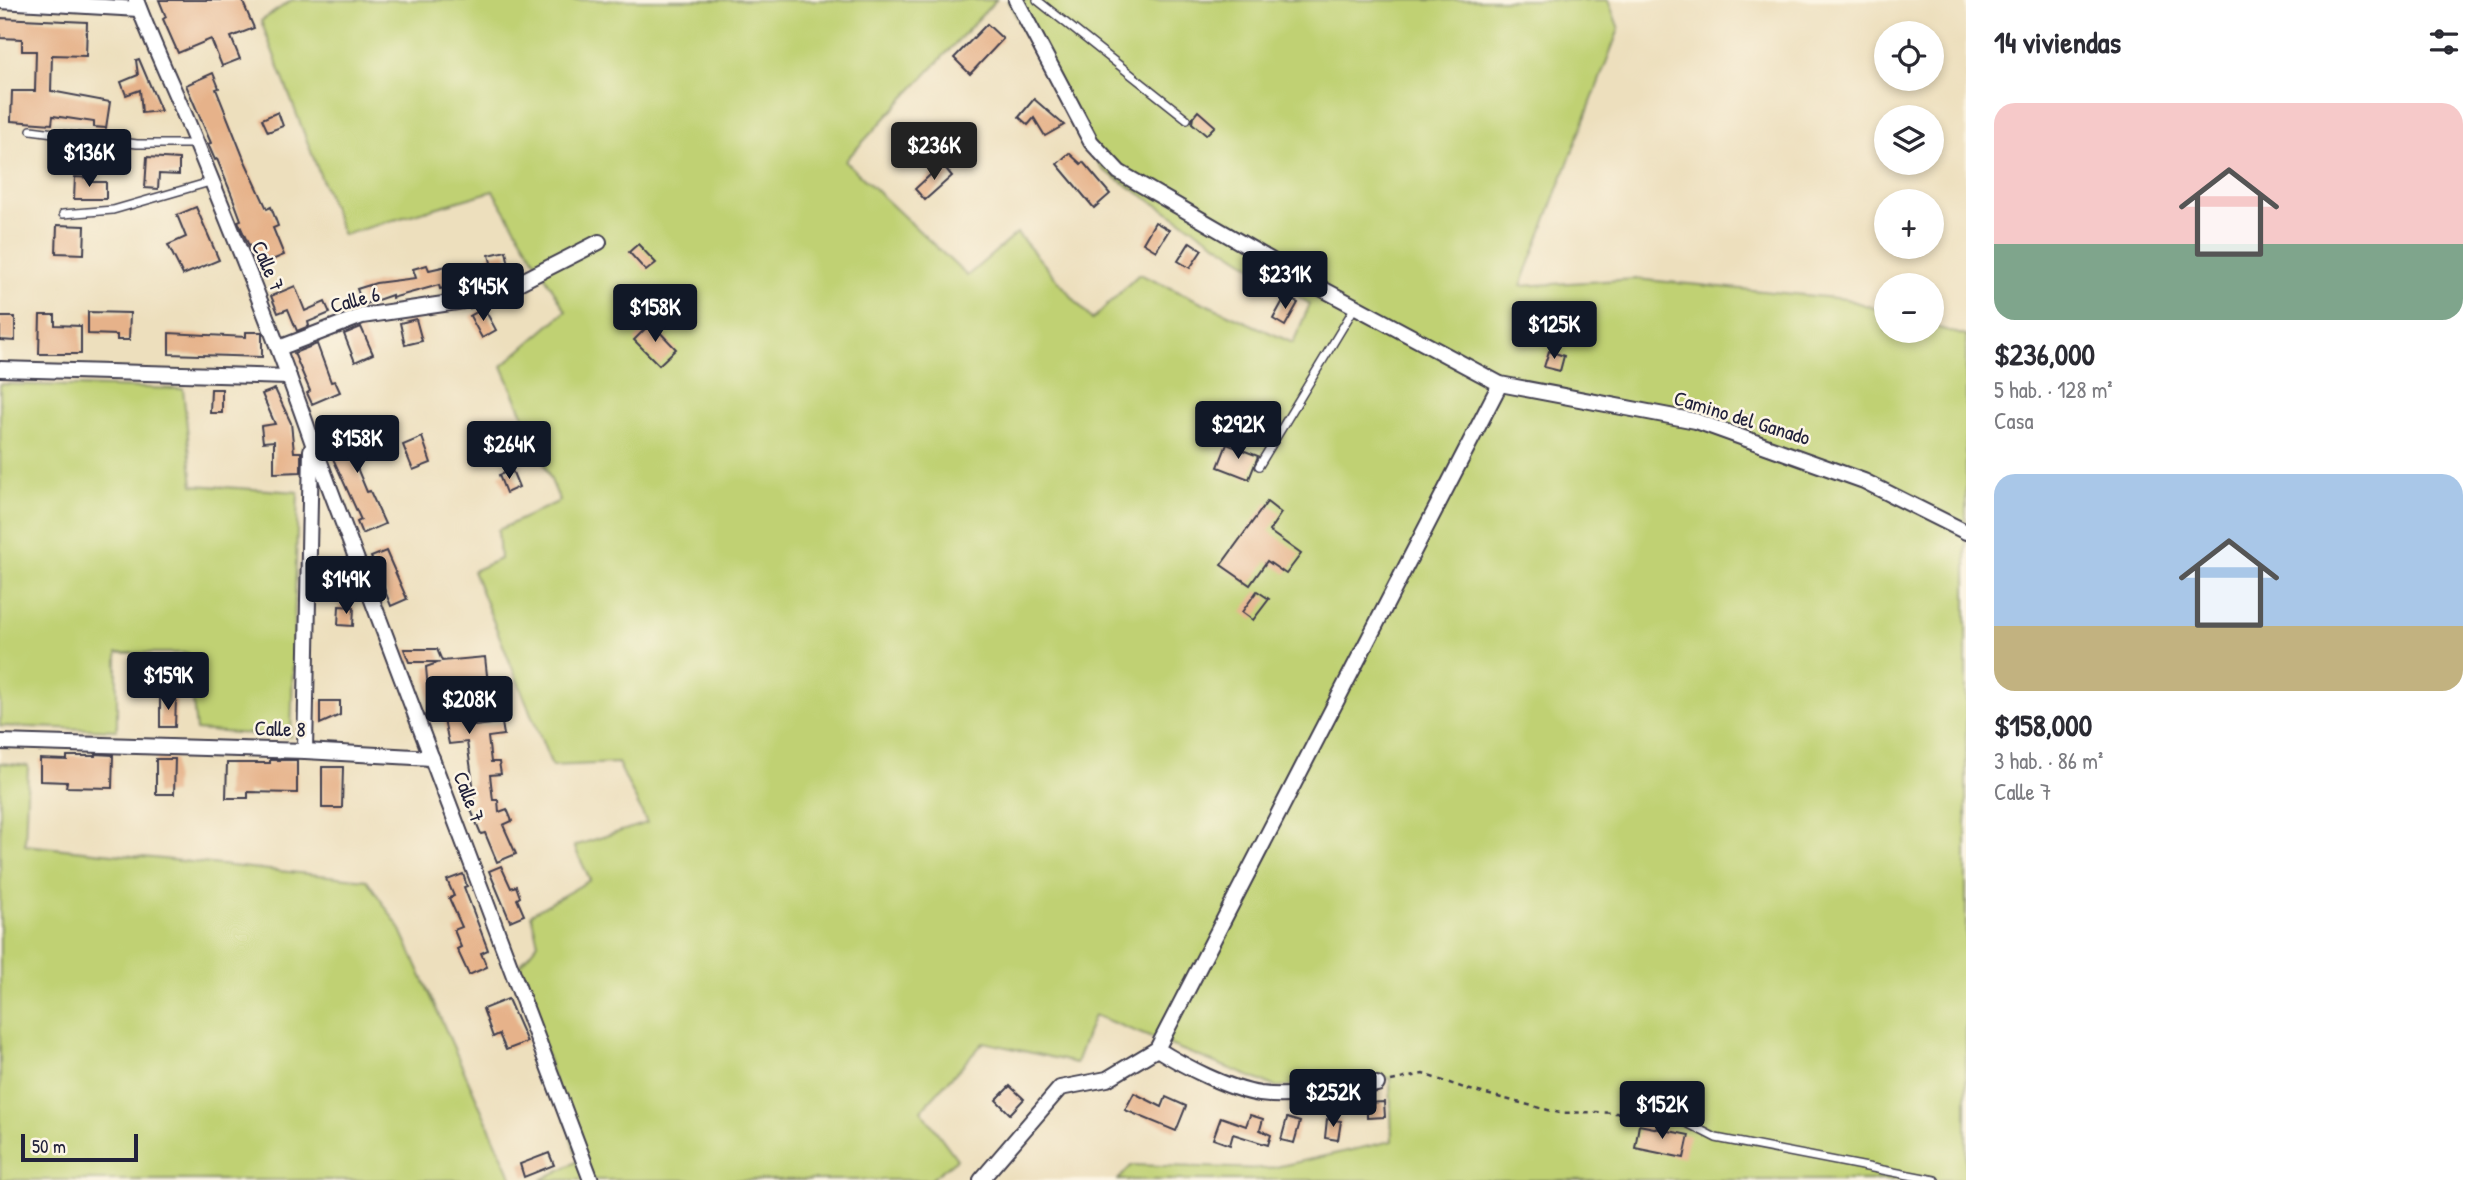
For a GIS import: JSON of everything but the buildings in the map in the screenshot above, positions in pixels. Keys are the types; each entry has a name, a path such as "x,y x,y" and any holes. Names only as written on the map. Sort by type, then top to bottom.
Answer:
{"street":[{"name":"Camino del Ganado","path":"1016,0 1091,142 1119,172 1355,307 1500,384 1696,421 1864,481 1966,532"},
{"path":"0,1 137,4"},
{"name":"Calle 7","path":"137,4 279,348 591,1180"},
{"name":"Calle 6","path":"279,348 362,316 491,296 599,242"},
{"path":"0,369 289,377"},
{"path":"981,1180 1060,1088 1107,1079 1157,1049 1500,384"},
{"path":"305,751 312,441"},
{"name":"Calle 8","path":"0,742 305,751 432,758"},
{"path":"1157,1049 1186,1068 1261,1094 1296,1094 1377,1084"}],"lane":[{"path":"1037,0 1187,119"},
{"path":"31,130 136,144 197,144"},
{"path":"63,214 113,210 210,182"},
{"path":"1259,466 1355,307"},
{"path":"1673,1116 1716,1138 1936,1180"}],"path":[{"path":"1377,1084 1423,1074 1467,1090 1560,1113 1595,1111 1673,1116"}],"green space":[{"path":"292,0 996,0 845,161 967,276 1017,233 1092,320 1139,274 1293,343 1310,304 1102,169 1043,69 1008,0 1608,0 1619,29 1521,286 1636,279 1846,299 1874,308 1874,343 1944,343 1944,330 1966,336 1966,1180 1118,1180 1132,1165 1267,1169 1392,1141 1390,1078 1276,1087 1094,1015 1076,1063 984,1042 921,1110 957,1159 930,1180 541,1180 578,1161 520,965 538,943 531,914 590,880 574,846 647,823 618,763 552,766 473,571 500,559 498,530 560,501 502,366 566,311 493,191 343,235 261,21"},
{"path":"0,384 183,389 193,485 298,492 291,737 196,730 188,653 117,653 117,730 0,726"},
{"path":"0,763 28,766 25,845 367,880 401,930 513,1180 0,1180"}]}
